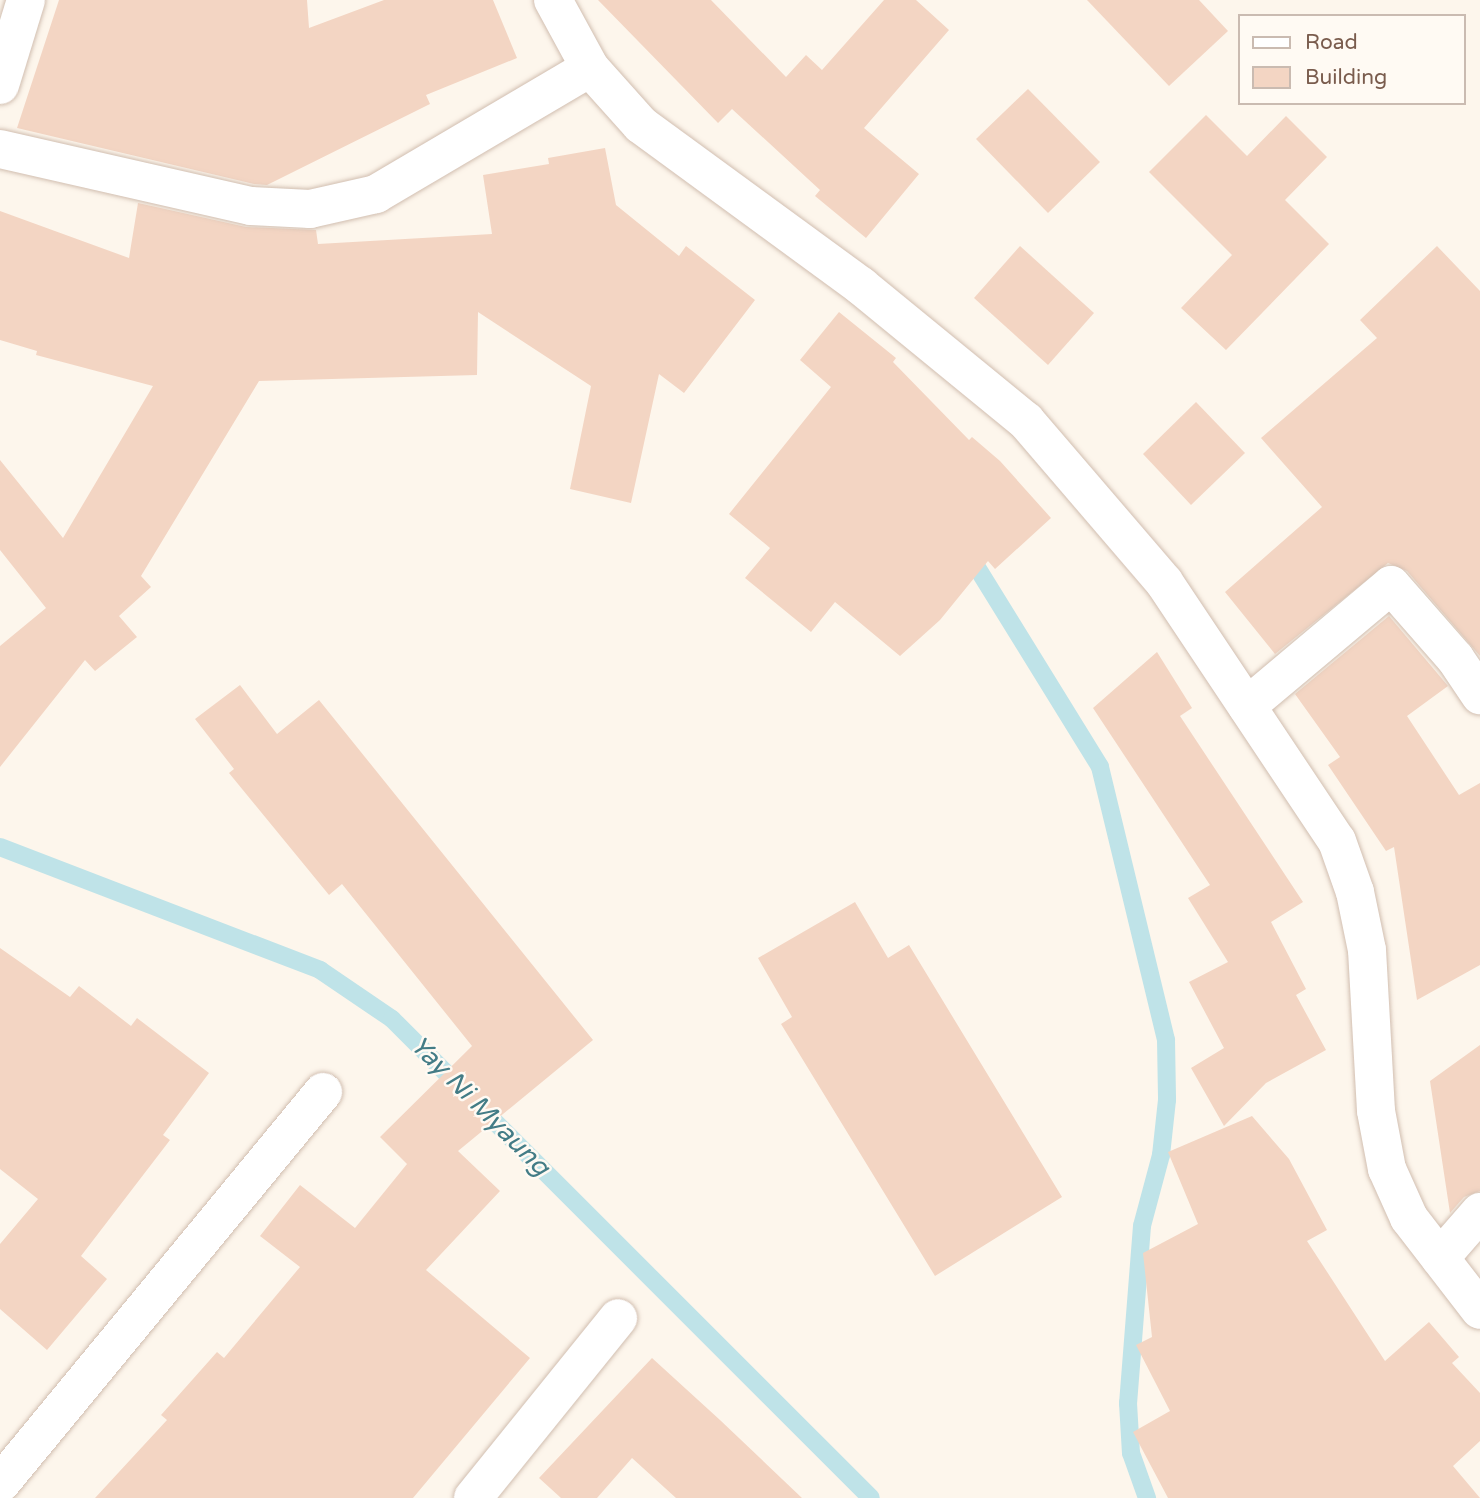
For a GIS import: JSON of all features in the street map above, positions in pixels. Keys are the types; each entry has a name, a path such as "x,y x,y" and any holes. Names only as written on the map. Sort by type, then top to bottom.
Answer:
{"street":[{"path":"0,85 26,0"},
{"path":"553,0 590,68 641,125 861,286 1026,421 1164,582 1341,854 1367,950 1376,1111 1387,1169 1409,1218 1480,1310"},
{"path":"0,149 251,205 310,209 376,194 590,68"},
{"path":"1247,706 1391,585 1455,658 1480,695"},
{"path":"0,1484 323,1093"},
{"path":"1440,1258 1480,1212"},
{"path":"473,1498 618,1318"}],"building":[{"path":"59,0 307,0 309,28 384,0 493,0 517,58 426,95 430,104 267,185 254,184 17,128"},
{"path":"598,0 711,0 786,77 806,55 822,70 884,0 916,0 949,30 864,128 919,174 866,238 815,196 820,190 732,109 718,123"},
{"path":"1087,0 1199,0 1228,31 1169,86"},
{"path":"1028,89 1100,162 1048,213 976,139"},
{"path":"1206,115 1247,156 1286,116 1327,157 1285,200 1329,244 1226,350 1181,308 1232,255 1149,172"},
{"path":"605,148 616,205 679,256 686,246 755,300 684,393 659,374 631,503 570,489 591,386 478,312 477,375 259,381 141,576 151,587 119,616 137,637 95,671 85,660 0,767 0,646 46,608 0,550 0,460 63,538 153,386 36,355 37,351 0,340 0,211 129,258 138,203 246,227 316,230 318,244 492,234 483,175 549,164 548,158"},
{"path":"1020,246 1094,313 1048,365 974,298"},
{"path":"1437,246 1480,291 1480,656 1407,571 1388,563 1275,654 1225,592 1322,507 1261,438 1377,338 1360,320"},
{"path":"839,312 896,358 893,362 969,440 972,437 1000,461 1051,518 995,569 988,561 940,620 900,656 835,602 811,632 745,578 770,548 729,514 831,387 800,360"},
{"path":"1196,402 1245,453 1191,505 1143,454"},
{"path":"1389,616 1448,686 1407,716 1459,795 1480,783 1480,965 1417,1000 1394,847 1386,851 1328,765 1340,757 1295,694"},
{"path":"1157,652 1192,708 1180,716 1303,902 1271,922 1306,989 1296,995 1326,1050 1266,1083 1224,1126 1191,1068 1224,1048 1189,982 1228,962 1188,898 1210,885 1093,708"},
{"path":"240,685 277,734 319,700 593,1040 458,1151 500,1191 426,1270 530,1358 413,1498 95,1498 167,1420 161,1415 217,1352 224,1358 300,1267 260,1236 300,1185 355,1228 407,1164 380,1137 472,1046 342,884 329,895 229,773 234,769 195,719"},
{"path":"855,902 888,958 909,945 1062,1197 935,1276 781,1024 792,1017 758,958"},
{"path":"0,948 70,997 79,986 131,1026 137,1018 209,1073 163,1135 170,1140 81,1256 107,1279 47,1350 0,1309 0,1244 38,1199 0,1169"},
{"path":"1480,1045 1480,1191 1464,1197 1450,1213 1430,1081"},
{"path":"1252,1116 1289,1159 1327,1230 1307,1241 1385,1361 1429,1322 1459,1357 1452,1363 1480,1393 1480,1441 1453,1466 1480,1498 1168,1498 1133,1432 1170,1411 1136,1345 1152,1337 1143,1253 1198,1224 1168,1152"},
{"path":"652,1358 802,1498 676,1498 632,1458 597,1498 561,1498 539,1478"}],"waterway":[{"path":"968,553 1100,767 1166,1040 1167,1100 1161,1155 1142,1226 1128,1403 1131,1453 1147,1498"},
{"name":"Yay Ni Myaung","path":"0,847 320,970 392,1019 871,1498"}]}
